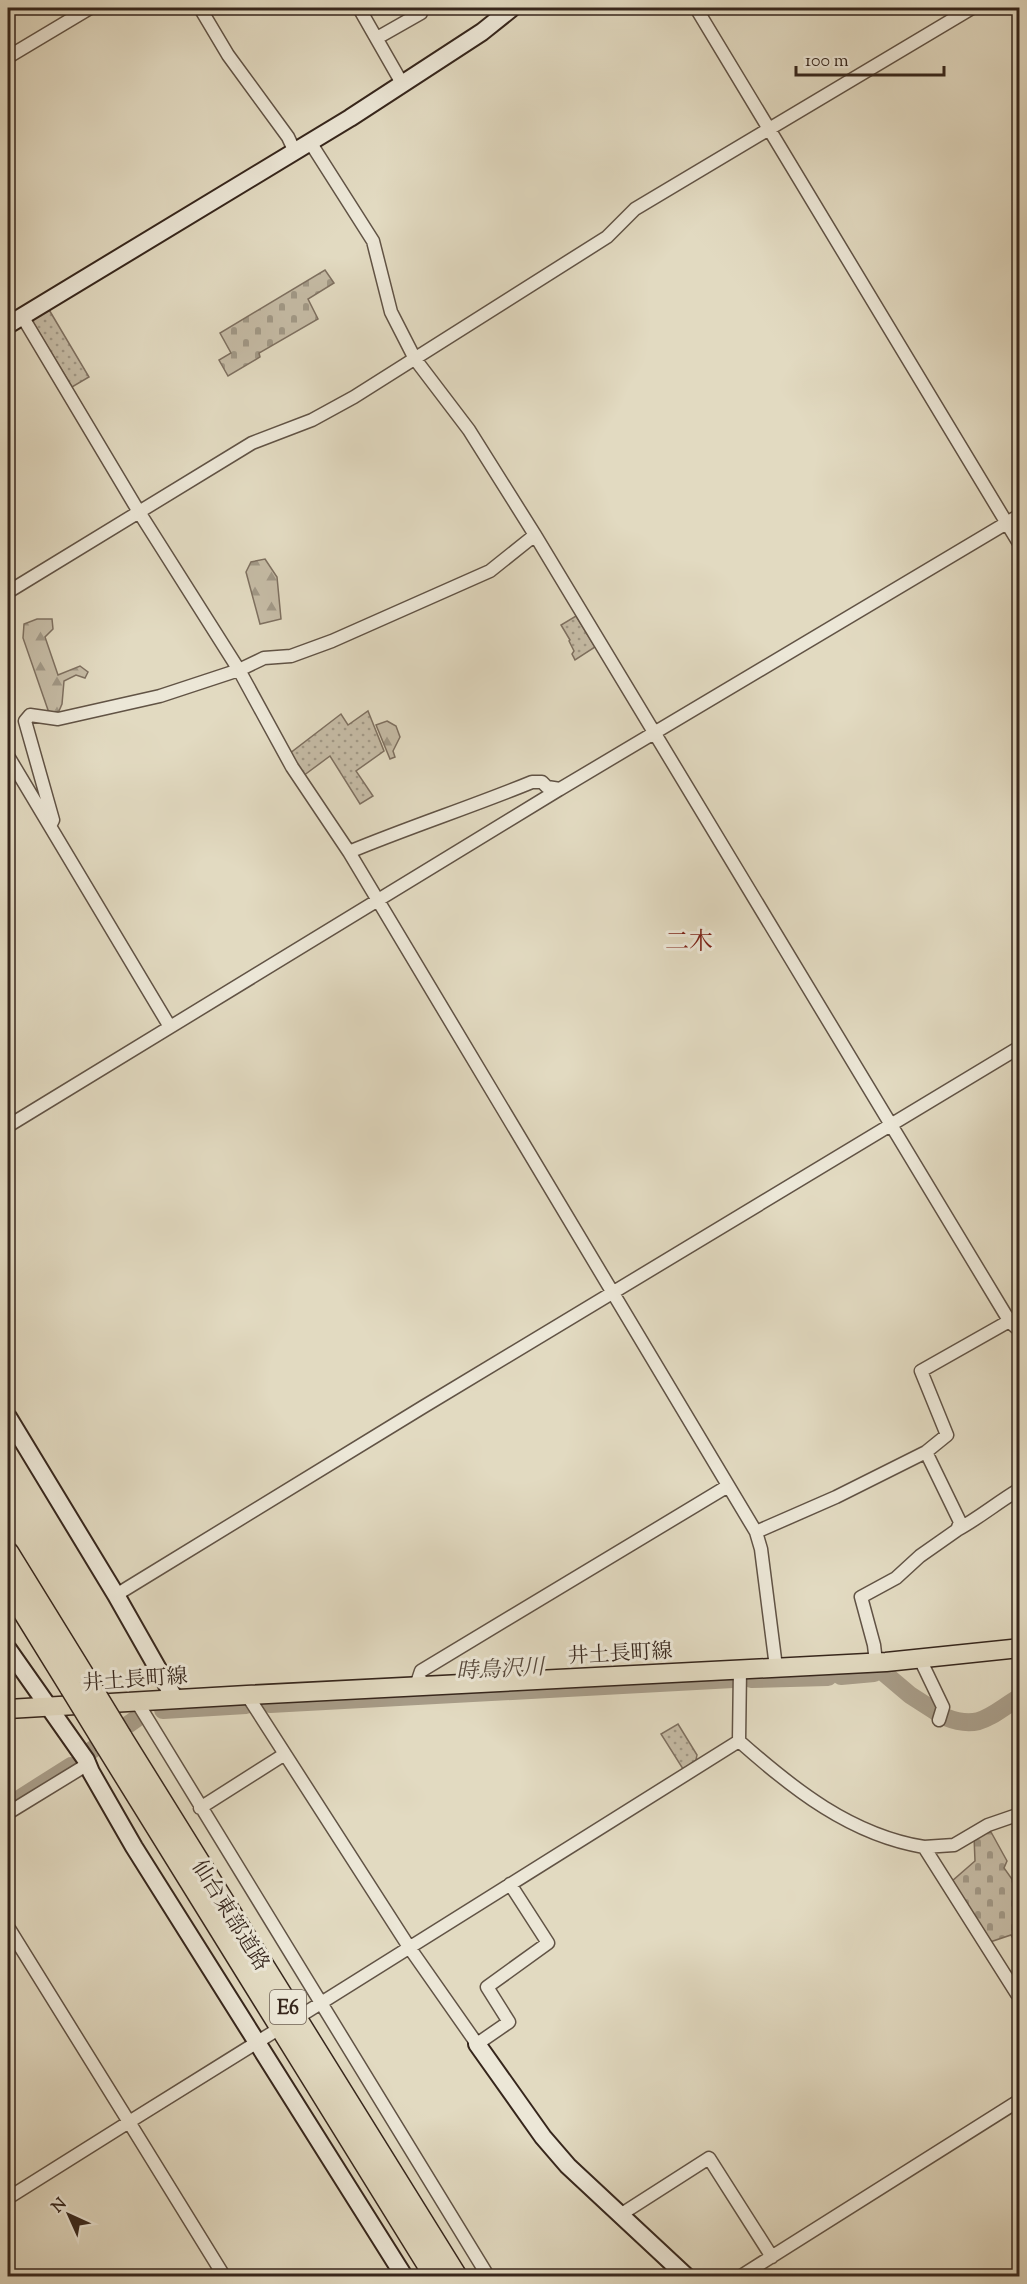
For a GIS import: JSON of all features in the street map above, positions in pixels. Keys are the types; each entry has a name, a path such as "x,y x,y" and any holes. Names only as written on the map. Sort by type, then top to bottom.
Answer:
{"highway":[{"name":"仙台東部道路","path":"8,1553 80,1687 435,2277"},
{"name":"仙台東部道路","path":"8,1586 35,1629 80,1687"},
{"path":"8,1592 35,1629"},
{"name":"仙台東部道路","path":"113,1741 456,2277"}],"main road":[{"name":"井土長町線","path":"8,1709 876,1662 1020,1648"}],"street":[{"path":"8,57 90,8"},
{"path":"200,8 228,55 288,137 295,152"},
{"path":"359,8 403,85"},
{"path":"512,8 482,32 403,85 15,321 238,670 292,767 349,852 756,1533 761,1549 776,1667"},
{"path":"696,8 1020,545"},
{"path":"8,592 252,443 312,420 416,359 607,237 635,209 972,8"},
{"path":"376,38 421,13"},
{"path":"310,142 373,241 391,312 416,359 469,430 655,732 891,1126 1015,1318 1020,1331"},
{"path":"8,1126 560,789 1020,515"},
{"path":"50,826 53,820 25,721 30,715 58,719 103,709 160,696 238,670 264,658 291,656 332,641 480,576 490,571 534,535"},
{"path":"8,756 170,1027"},
{"path":"349,852 413,825 478,804 532,782 542,782 548,787 560,789"},
{"path":"116,1595 1020,1047"},
{"path":"756,1533 836,1497 926,1452 947,1435 921,1371 1015,1318"},
{"path":"8,1417 116,1595 175,1699"},
{"path":"926,1452 960,1522 957,1530"},
{"path":"416,1686 421,1671 728,1486"},
{"path":"876,1662 874,1645 861,1598 896,1578 920,1556 1020,1489"},
{"path":"8,1649 88,1764 134,1847 404,2277"},
{"path":"920,1659 943,1707 939,1720"},
{"path":"740,1669 739,1741 783,1779 834,1815 870,1832 924,1847 954,1845 988,1825 1020,1814"},
{"path":"247,1695 409,1947 543,2137 568,2166 686,2277"},
{"path":"136,1702 488,2277"},
{"path":"304,2013 739,1741"},
{"path":"201,1808 285,1754"},
{"path":"8,1813 88,1764"},
{"path":"924,1847 1019,1994"},
{"path":"477,2044 509,2022 486,1988 548,1943 510,1884"},
{"path":"8,1928 224,2277"},
{"path":"8,2198 272,2033"},
{"path":"741,2277 1020,2100"},
{"path":"620,2215 709,2158 771,2257"}],"green space":[{"path":"325,270 334,283 308,299 318,319 259,353 260,357 228,376 219,360 231,353 220,333"},
{"path":"48,308 89,377 72,387 32,321"},
{"path":"265,559 277,577 281,619 260,624 246,572 251,562"},
{"path":"576,616 595,647 575,660 570,640 561,625"},
{"path":"37,619 52,619 53,629 45,637 58,675 80,666 88,672 85,678 76,675 64,681 62,704 59,711 52,713 48,710 23,638 24,624"},
{"path":"368,711 384,751 356,771 373,796 360,804 330,756 303,776 289,754 341,714 348,725"},
{"path":"387,721 396,726 400,737 393,751 395,757 390,759 376,725"},
{"path":"678,1724 697,1755 696,1760 683,1769 661,1734"},
{"path":"991,1832 1007,1861 1004,1868 1019,1889 1019,1948 1011,1935 990,1942 951,1882 975,1861 974,1836"}],"waterway":[{"name":"時鳥沢川","path":"841,1676 874,1673"},
{"name":"時鳥沢川","path":"884,1673 910,1695 938,1713"},
{"name":"時鳥沢川","path":"751,1679 828,1677"},
{"name":"時鳥沢川","path":"270,1704 733,1679"},
{"name":"時鳥沢川","path":"945,1717 957,1721 976,1722 992,1715 1020,1697"},
{"name":"時鳥沢川","path":"163,1710 246,1705"},
{"name":"時鳥沢川","path":"89,1752 136,1719"},
{"name":"時鳥沢川","path":"8,1806 71,1766"}],"district":[{"name":"二木","path":"689,941"}]}
